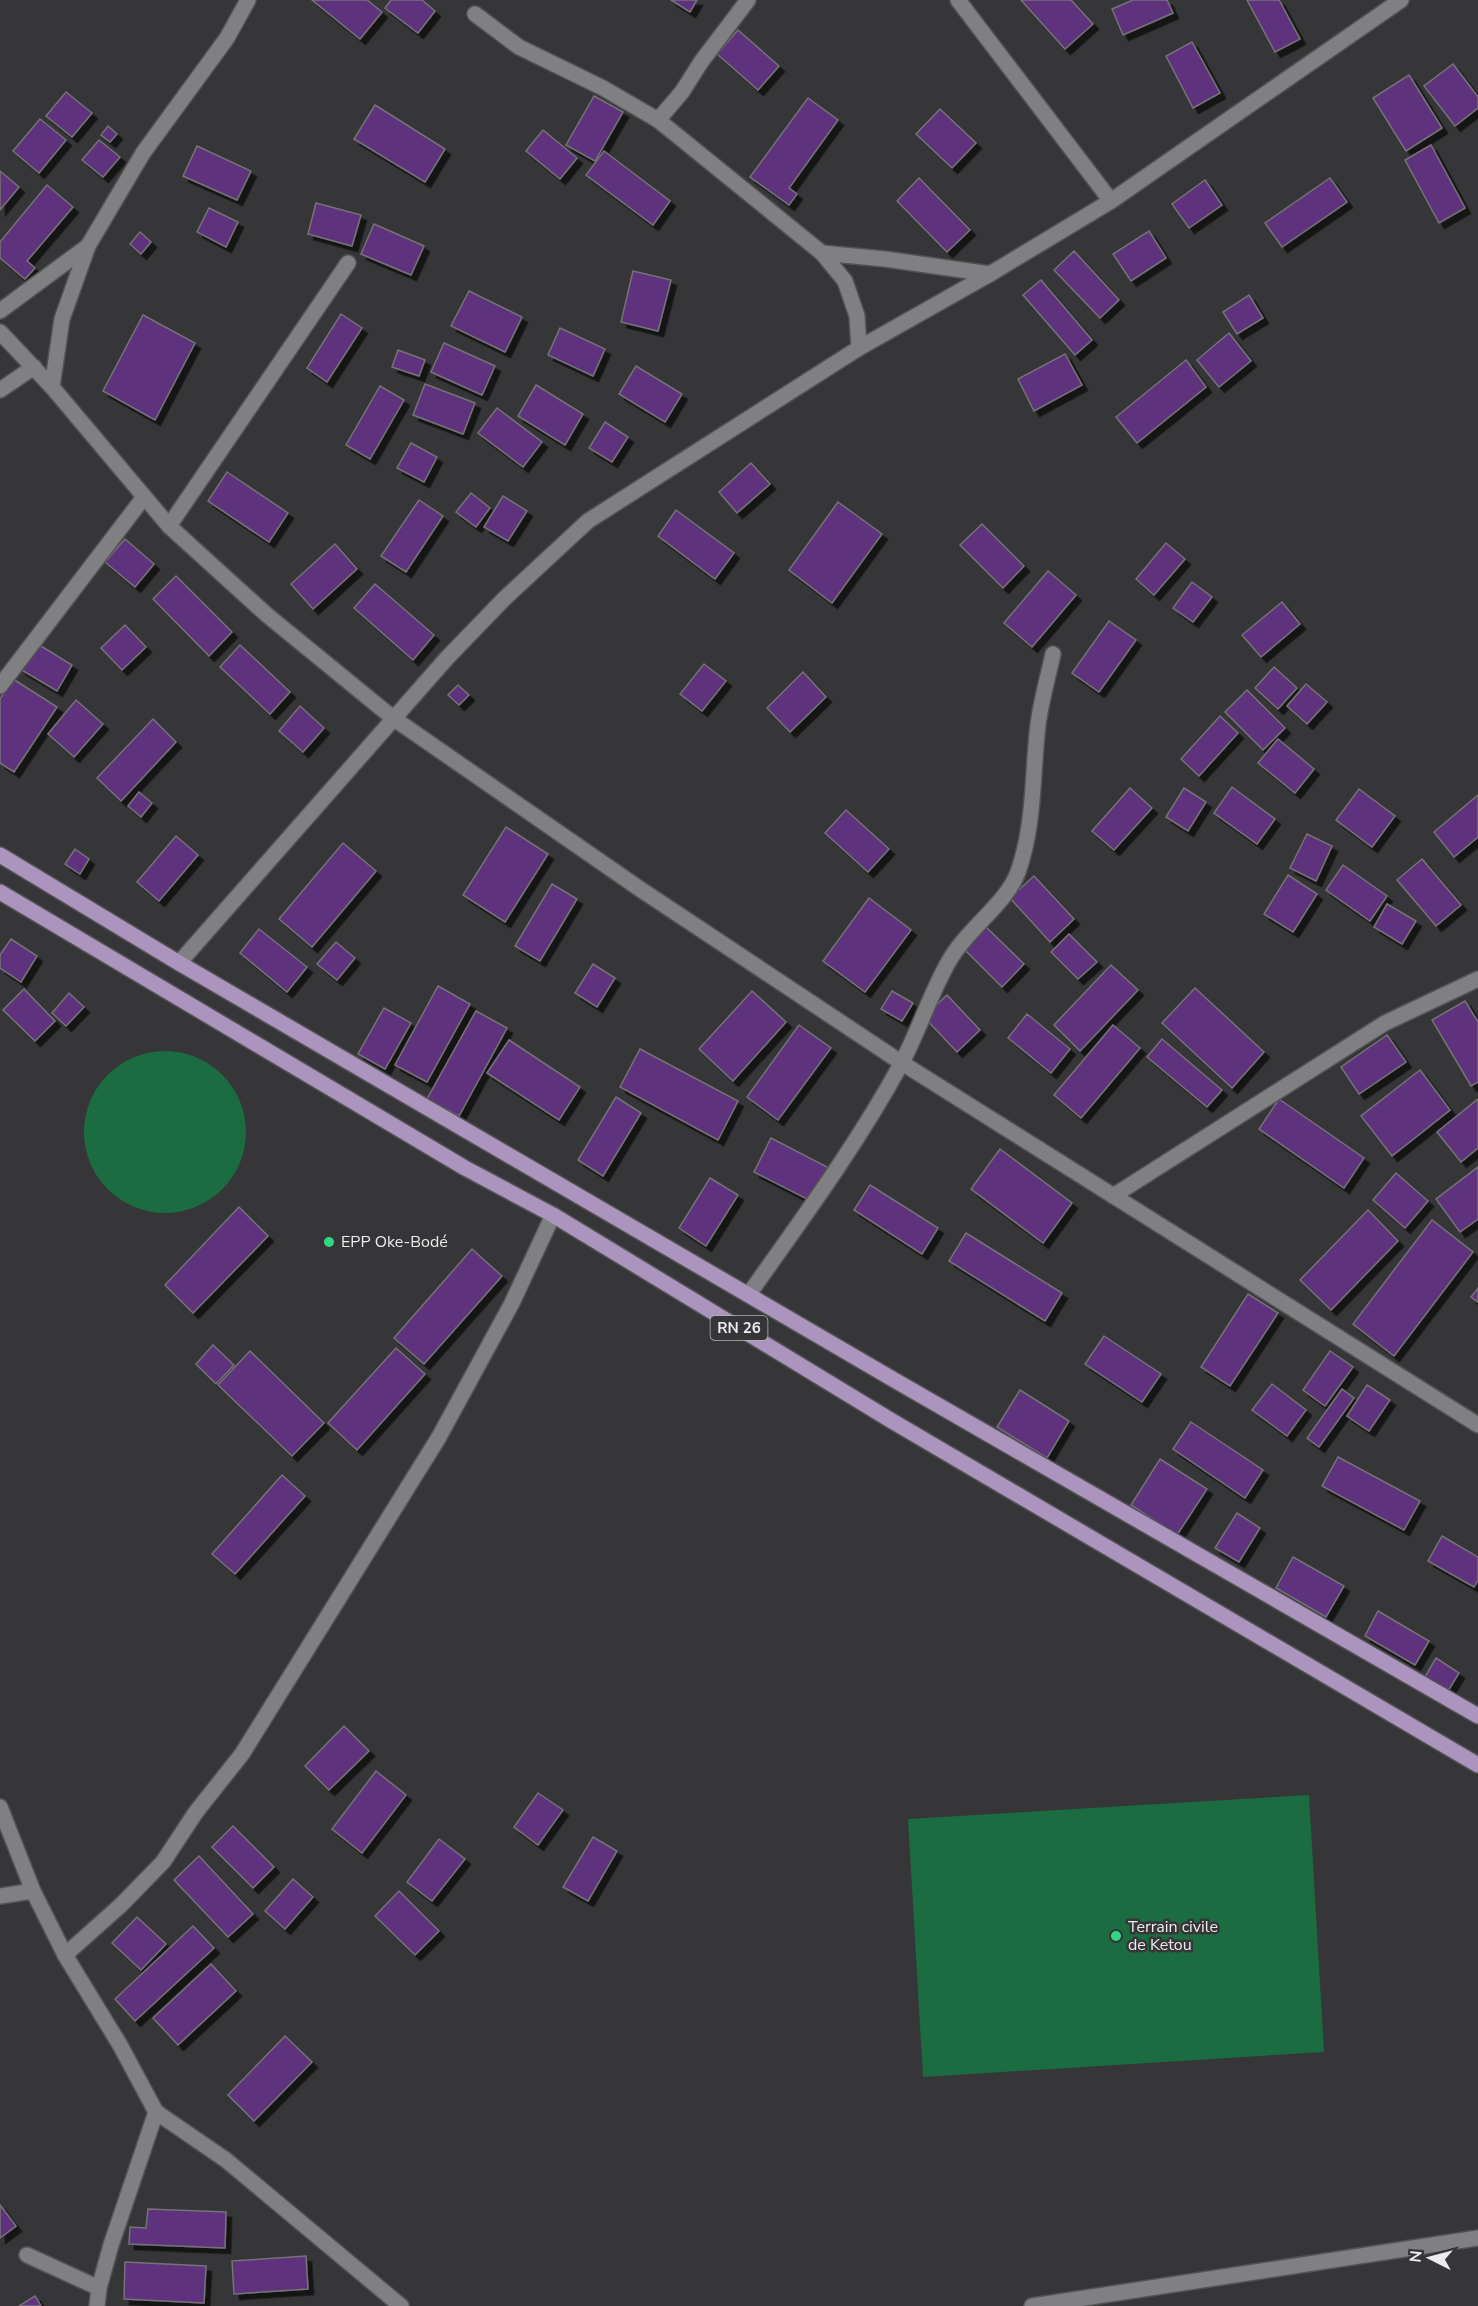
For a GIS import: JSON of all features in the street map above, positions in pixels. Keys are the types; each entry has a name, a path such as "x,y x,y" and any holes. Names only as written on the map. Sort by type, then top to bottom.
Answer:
{"main road":[{"name":"RN 26","path":"0,855 179,963 896,1381 1478,1716"},
{"name":"RN 26","path":"0,892 465,1168 553,1215 892,1421 1478,1765"}],"street":[{"path":"52,387 62,319 88,246 143,153 227,38 248,0"},
{"path":"658,120 682,92 701,62 748,0"},
{"path":"958,0 1111,201"},
{"path":"179,963 447,658 505,598 588,521 859,348 1111,201 1401,0"},
{"path":"475,14 519,47 603,88 658,120 822,254 846,281 857,316 859,348"},
{"path":"0,311 88,246"},
{"path":"822,254 885,259 990,273"},
{"path":"169,526 348,263"},
{"path":"0,332 52,387 169,526 267,615 393,718 640,889 902,1063 1478,1425"},
{"path":"0,390 34,367"},
{"path":"0,686 144,498"},
{"path":"749,1294 857,1140 902,1063 949,961 962,941 1004,895 1017,875 1029,830 1035,789 1038,724 1053,654"},
{"path":"1113,1196 1385,1023 1478,979"},
{"path":"65,1955 121,1905 163,1862 196,1812 242,1754 440,1437 512,1303 553,1215"},
{"path":"0,1807 33,1891 65,1955 120,2045 156,2112 226,2160 401,2306"},
{"path":"0,1896 33,1891"},
{"path":"97,2306 99,2288 156,2112"},
{"path":"1032,2306 1478,2238"},
{"path":"27,2255 99,2288"}],"green space":[{"path":"165,1051 196,1057 222,1075 240,1101 246,1132 240,1163 222,1189 196,1207 165,1213 134,1207 108,1189 90,1163 84,1132 90,1101 108,1075 134,1057"},
{"name":"Terrain civile de Ketou","path":"1309,1795 1324,2052 923,2077 908,1819"}],"building":[{"path":"312,0 367,0 382,12 360,39"},
{"path":"391,0 422,0 435,11 418,33 385,8"},
{"path":"671,0 697,0 690,12"},
{"path":"1021,0 1071,0 1093,24 1065,49"},
{"path":"1133,0 1167,0 1173,13 1123,35 1112,9"},
{"path":"1247,0 1279,0 1300,39 1275,52"},
{"path":"738,30 779,66 758,90 717,54"},
{"path":"1192,42 1220,93 1193,108 1166,56"},
{"path":"1453,64 1478,97 1478,108 1455,126 1424,86"},
{"path":"1409,75 1442,128 1406,151 1373,98"},
{"path":"66,92 92,113 72,137 46,116"},
{"path":"594,96 623,112 595,161 566,145"},
{"path":"808,98 838,120 789,188 797,194 789,205 750,177"},
{"path":"375,105 445,149 425,182 354,139"},
{"path":"940,109 976,143 952,168 916,134"},
{"path":"40,119 66,140 39,173 13,151"},
{"path":"108,126 117,134 110,142 101,135"},
{"path":"543,130 577,158 560,179 526,151"},
{"path":"99,140 120,157 103,177 82,160"},
{"path":"1431,145 1465,208 1439,223 1405,160"},
{"path":"197,146 251,171 237,200 183,176"},
{"path":"604,151 670,201 653,225 586,175"},
{"path":"0,171 19,187 0,210"},
{"path":"919,178 970,230 947,252 897,201"},
{"path":"1330,178 1347,202 1282,247 1265,223"},
{"path":"1205,180 1222,205 1189,228 1172,204"},
{"path":"47,185 73,207 27,261 35,268 25,279 0,258 0,242"},
{"path":"316,203 361,215 352,246 308,234"},
{"path":"209,208 238,222 226,247 197,232"},
{"path":"374,224 424,246 411,275 361,254"},
{"path":"1149,231 1166,258 1131,281 1113,254"},
{"path":"140,232 151,242 141,254 130,244"},
{"path":"1074,251 1119,300 1100,318 1054,270"},
{"path":"633,271 671,280 658,331 621,322"},
{"path":"1041,280 1092,340 1075,355 1023,295"},
{"path":"469,291 522,317 505,352 451,326"},
{"path":"1249,295 1263,318 1237,334 1223,312"},
{"path":"341,314 362,328 327,382 307,368"},
{"path":"143,315 195,343 155,420 103,391"},
{"path":"560,328 605,349 593,376 548,355"},
{"path":"1229,333 1251,361 1219,387 1197,360"},
{"path":"444,343 495,366 482,395 431,372"},
{"path":"398,350 425,360 419,376 392,367"},
{"path":"1065,354 1082,385 1034,411 1018,379"},
{"path":"1186,360 1206,387 1137,443 1116,417"},
{"path":"636,366 682,394 665,422 619,394"},
{"path":"425,384 475,403 463,434 413,415"},
{"path":"536,385 583,414 565,445 518,416"},
{"path":"380,386 404,400 370,459 346,445"},
{"path":"497,408 542,442 523,467 478,433"},
{"path":"605,422 628,437 612,462 589,448"},
{"path":"411,443 437,457 424,482 397,468"},
{"path":"751,463 770,484 737,513 719,492"},
{"path":"227,472 288,513 269,542 208,501"},
{"path":"471,493 490,508 476,527 456,512"},
{"path":"503,496 527,511 508,541 484,527"},
{"path":"419,500 443,516 406,572 381,556"},
{"path":"838,502 882,534 832,603 789,570"},
{"path":"676,510 734,553 715,579 658,536"},
{"path":"982,524 1024,566 1003,588 960,545"},
{"path":"125,539 154,564 135,587 105,562"},
{"path":"1166,543 1185,559 1154,595 1136,579"},
{"path":"335,544 357,569 313,609 291,584"},
{"path":"1048,571 1076,595 1032,647 1004,623"},
{"path":"176,576 232,632 209,656 153,599"},
{"path":"1192,582 1212,597 1193,622 1173,608"},
{"path":"375,584 434,635 413,660 354,608"},
{"path":"1282,602 1300,624 1261,657 1242,635"},
{"path":"1109,621 1136,640 1099,692 1072,673"},
{"path":"125,625 146,647 122,670 101,648"},
{"path":"36,643 72,665 57,691 20,669"},
{"path":"240,645 290,692 270,714 220,667"},
{"path":"704,664 726,681 702,711 680,694"},
{"path":"1274,667 1297,688 1278,709 1255,688"},
{"path":"803,672 826,697 790,732 767,708"},
{"path":"13,679 57,707 14,772 0,763 0,699"},
{"path":"1306,684 1327,702 1307,724 1287,706"},
{"path":"458,685 469,695 459,705 448,695"},
{"path":"1247,690 1285,728 1263,750 1225,712"},
{"path":"76,700 103,724 74,757 48,734"},
{"path":"300,706 324,728 303,752 279,731"},
{"path":"1220,716 1238,733 1199,776 1181,759"},
{"path":"153,719 176,742 121,801 97,778"},
{"path":"1278,739 1314,769 1295,793 1258,763"},
{"path":"1232,787 1275,819 1257,844 1214,813"},
{"path":"1130,788 1152,808 1114,850 1092,831"},
{"path":"1184,788 1206,802 1188,831 1166,817"},
{"path":"1359,789 1395,816 1372,847 1336,820"},
{"path":"139,792 152,803 141,817 128,806"},
{"path":"1478,795 1478,837 1454,857 1434,832"},
{"path":"846,810 889,849 868,872 825,833"},
{"path":"506,827 548,854 505,922 463,895"},
{"path":"1307,834 1332,846 1316,881 1290,868"},
{"path":"176,836 198,855 159,901 137,882"},
{"path":"343,843 376,871 312,947 279,919"},
{"path":"75,849 89,859 80,874 65,864"},
{"path":"1422,859 1461,905 1436,926 1397,880"},
{"path":"1343,865 1387,896 1370,921 1326,890"},
{"path":"1288,875 1317,894 1293,932 1264,914"},
{"path":"1034,876 1074,919 1050,942 1010,898"},
{"path":"552,884 577,899 540,961 515,946"},
{"path":"869,898 911,930 865,992 823,961"},
{"path":"1387,904 1416,921 1402,944 1374,927"},
{"path":"986,927 1024,964 1002,987 964,949"},
{"path":"259,929 307,967 287,992 240,953"},
{"path":"1069,934 1097,962 1078,979 1051,952"},
{"path":"11,939 37,956 21,982 0,968 0,955"},
{"path":"336,942 355,958 337,980 317,964"},
{"path":"593,964 615,978 597,1007 575,993"},
{"path":"1111,965 1138,990 1080,1051 1054,1025"},
{"path":"438,986 470,1004 427,1082 395,1065"},
{"path":"1195,988 1264,1052 1232,1088 1162,1023"},
{"path":"24,989 55,1021 35,1041 3,1010"},
{"path":"752,991 786,1022 733,1081 699,1049"},
{"path":"892,991 913,1003 902,1021 881,1009"},
{"path":"69,993 84,1007 66,1026 52,1013"},
{"path":"947,995 980,1030 957,1052 924,1017"},
{"path":"1465,1001 1478,1022 1478,1082 1471,1086 1432,1020"},
{"path":"384,1008 411,1023 385,1069 358,1054"},
{"path":"476,1011 507,1028 459,1116 427,1099"},
{"path":"1027,1014 1070,1049 1051,1073 1008,1038"},
{"path":"799,1025 831,1048 778,1120 747,1097"},
{"path":"1113,1025 1140,1048 1081,1118 1054,1095"},
{"path":"1387,1035 1406,1062 1359,1094 1341,1067"},
{"path":"1162,1039 1222,1090 1207,1107 1147,1057"},
{"path":"509,1040 580,1087 559,1120 487,1073"},
{"path":"640,1049 738,1101 718,1140 620,1087"},
{"path":"1420,1070 1450,1110 1392,1156 1361,1116"},
{"path":"616,1097 641,1113 603,1176 578,1160"},
{"path":"1279,1099 1364,1158 1344,1188 1259,1129"},
{"path":"1478,1099 1478,1148 1461,1162 1437,1132"},
{"path":"771,1138 829,1168 813,1202 754,1172"},
{"path":"1000,1149 1072,1203 1043,1243 971,1189"},
{"path":"1478,1167 1478,1219 1460,1232 1436,1199"},
{"path":"1396,1173 1428,1201 1405,1228 1373,1200"},
{"path":"710,1178 738,1195 706,1246 679,1228"},
{"path":"870,1185 938,1228 922,1254 854,1210"},
{"path":"239,1207 268,1236 193,1313 165,1285"},
{"path":"1368,1210 1398,1241 1331,1310 1300,1280"},
{"path":"1432,1220 1473,1252 1394,1356 1353,1324"},
{"path":"966,1233 1062,1293 1045,1321 949,1261"},
{"path":"472,1249 502,1276 424,1364 394,1338"},
{"path":"1478,1288 1478,1302 1471,1297"},
{"path":"1248,1294 1278,1313 1230,1386 1201,1367"},
{"path":"1104,1336 1161,1374 1142,1402 1085,1364"},
{"path":"213,1345 234,1365 216,1384 196,1364"},
{"path":"396,1348 425,1374 357,1450 328,1423"},
{"path":"250,1351 324,1423 292,1456 218,1385"},
{"path":"1330,1351 1353,1367 1325,1406 1303,1390"},
{"path":"1272,1384 1306,1410 1287,1436 1252,1410"},
{"path":"1367,1385 1390,1400 1369,1431 1347,1416"},
{"path":"1342,1389 1354,1398 1319,1447 1307,1438"},
{"path":"1020,1390 1069,1421 1047,1458 997,1427"},
{"path":"1191,1422 1263,1470 1245,1498 1173,1449"},
{"path":"1338,1457 1420,1501 1404,1530 1322,1486"},
{"path":"1160,1459 1207,1489 1177,1535 1131,1505"},
{"path":"282,1475 305,1496 235,1574 212,1554"},
{"path":"1237,1513 1260,1528 1239,1562 1215,1548"},
{"path":"1442,1536 1478,1557 1478,1580 1474,1587 1428,1561"},
{"path":"1293,1557 1344,1586 1326,1617 1276,1588"},
{"path":"1378,1611 1429,1641 1415,1665 1365,1636"},
{"path":"1436,1658 1459,1673 1445,1696 1422,1682"},
{"path":"344,1726 369,1751 329,1790 305,1766"},
{"path":"376,1771 406,1795 362,1853 332,1829"},
{"path":"538,1793 563,1810 538,1845 514,1827"},
{"path":"233,1826 274,1867 253,1888 212,1847"},
{"path":"593,1837 617,1851 588,1901 563,1887"},
{"path":"439,1839 465,1859 432,1901 407,1882"},
{"path":"199,1856 253,1914 228,1937 174,1880"},
{"path":"293,1879 313,1897 285,1929 265,1911"},
{"path":"399,1891 439,1931 415,1955 375,1916"},
{"path":"137,1917 166,1944 141,1970 112,1943"},
{"path":"193,1926 214,1948 135,2021 115,1999"},
{"path":"211,1964 236,1991 178,2045 153,2018"},
{"path":"285,2036 312,2062 254,2121 228,2095"},
{"path":"0,2205 16,2226 0,2238"},
{"path":"148,2209 226,2212 225,2248 129,2244 130,2227 146,2228"},
{"path":"306,2256 308,2289 234,2294 232,2261"},
{"path":"125,2262 206,2266 204,2303 124,2299"},
{"path":"35,2296 41,2306 19,2306"}],"place":[{"name":"EPP Oke-Bodé","path":"329,1242"},
{"name":"Terrain civile de Ketou","path":"1116,1936"}]}
